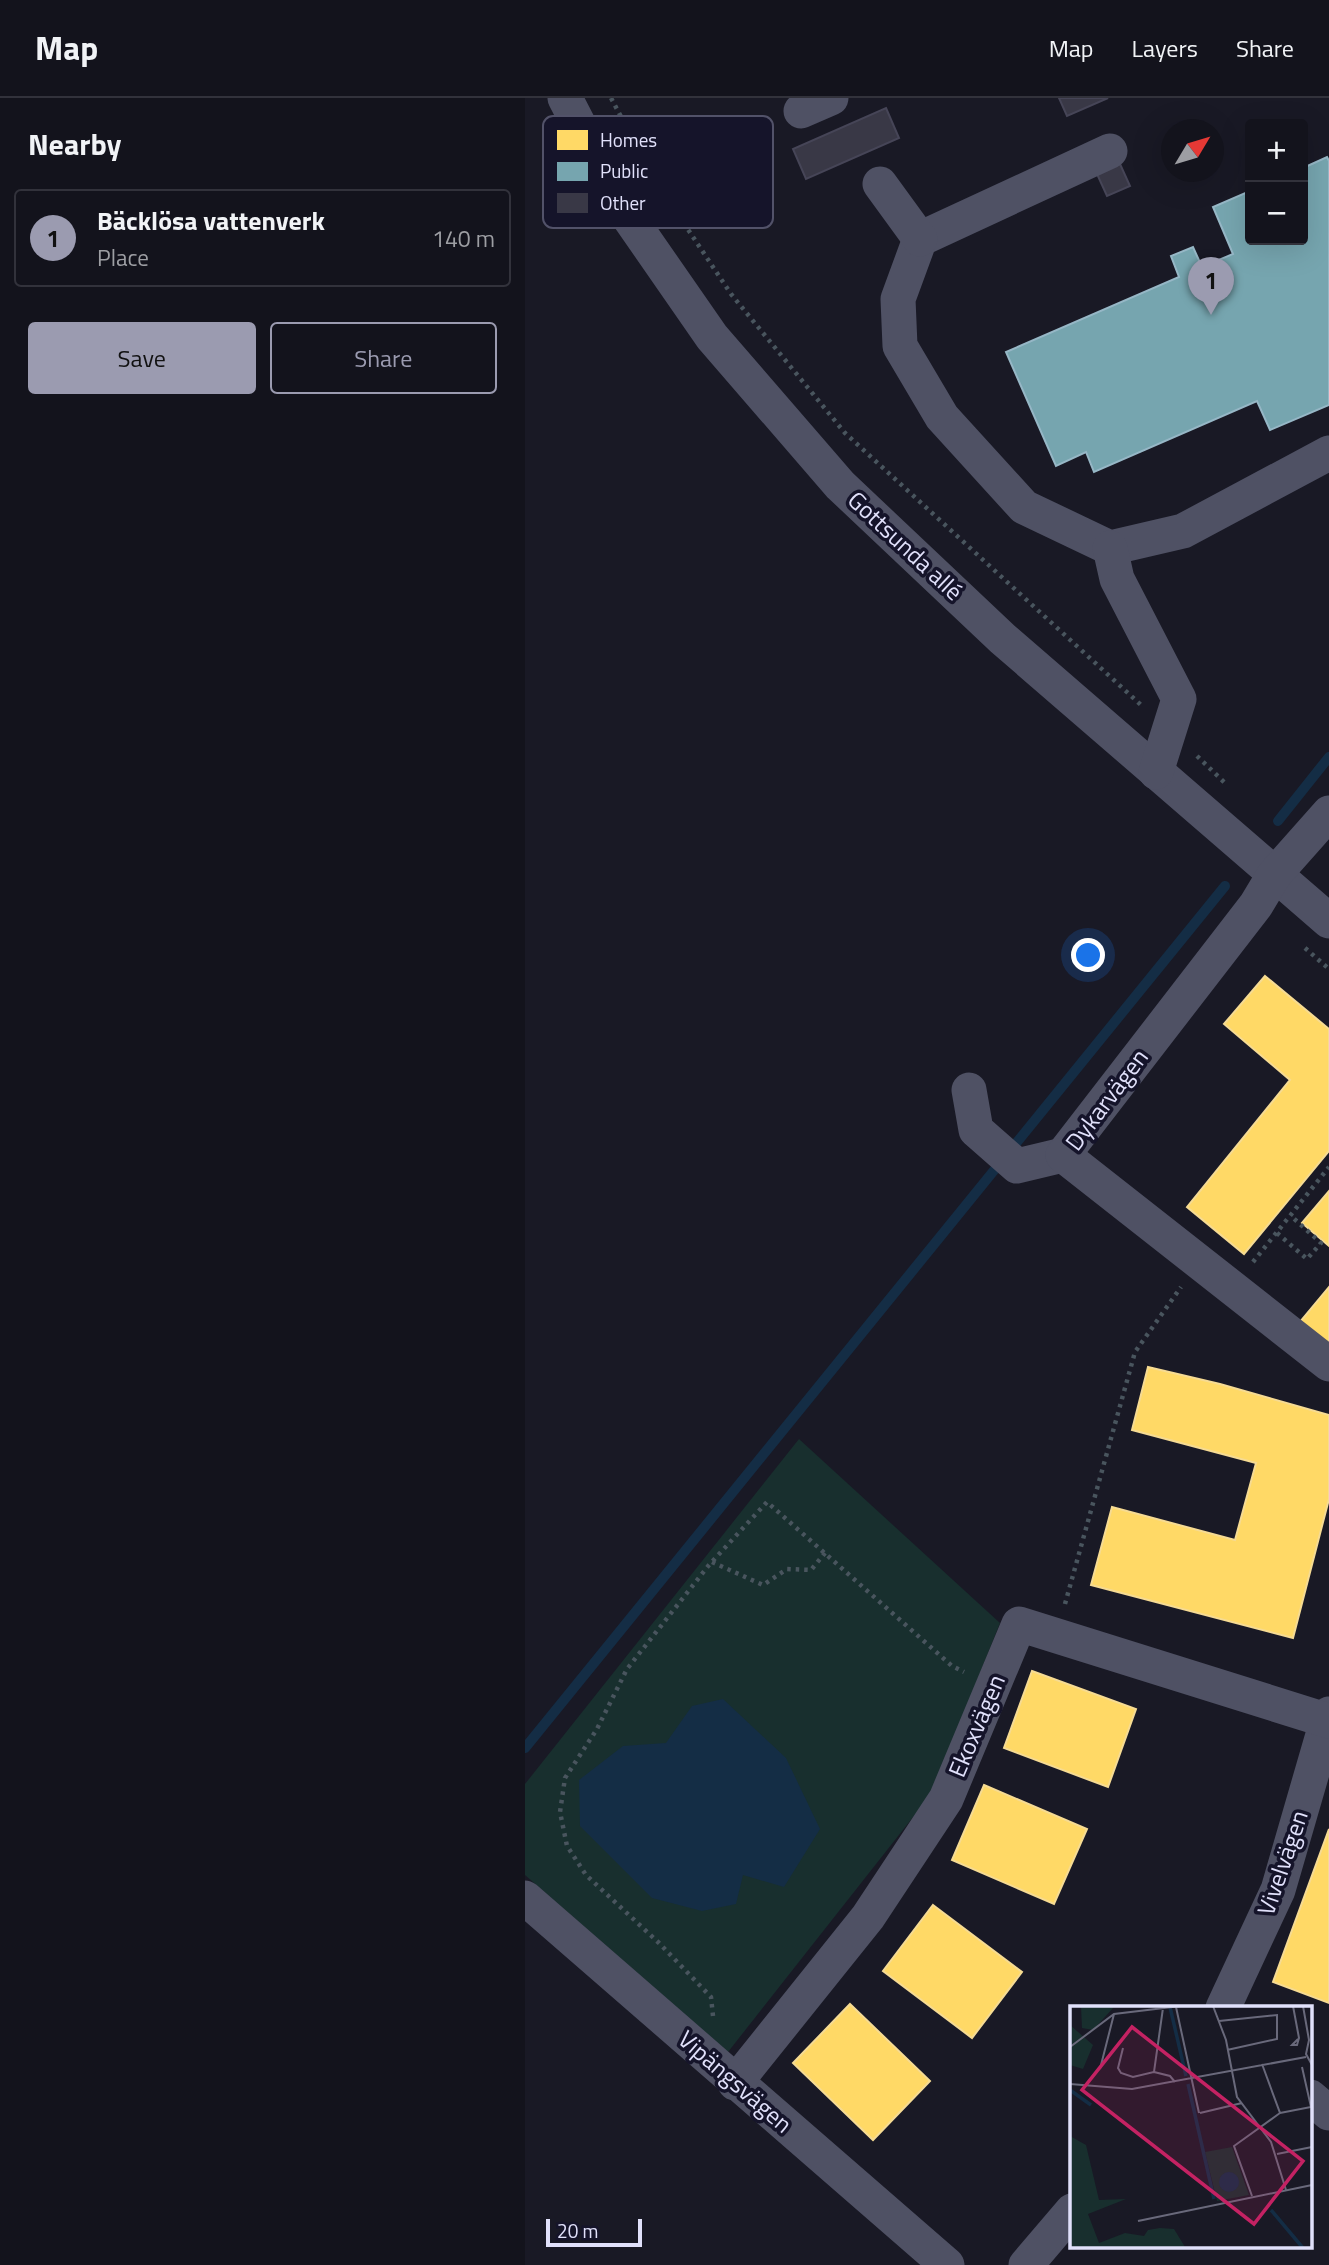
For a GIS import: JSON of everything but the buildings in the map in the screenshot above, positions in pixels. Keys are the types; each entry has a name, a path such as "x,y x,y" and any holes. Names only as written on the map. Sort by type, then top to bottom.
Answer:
{"street":[{"name":"Gottsunda allé","path":"565,98 574,116"},
{"path":"1109,151 919,239 898,299 900,346 942,417 1024,507 1111,548 1184,531 1329,453"},
{"path":"880,184 919,239"},
{"name":"Gottsunda allé","path":"637,228 712,337 840,485 1003,639 1329,921"},
{"path":"1111,548 1117,579 1179,699 1156,772"},
{"name":"Dykarvägen","path":"1329,813 1275,876 1256,905 1063,1155 1329,1364"},
{"path":"969,1090 976,1130 1007,1157 1063,1155"},
{"name":"Ekoxvägen","path":"735,2083 868,1917 946,1798 1019,1624 1328,1718"},
{"name":"Vivelvägen","path":"1224,2006 1278,1890 1328,1718"},
{"name":"Vipängsvägen","path":"525,1898 947,2265"},
{"path":"1311,2098 1329,2113"},
{"path":"1026,2265 1070,2213"}],"path":[{"path":"611,98 621,116"},
{"path":"687,228 731,295 845,433 1228,785"},
{"path":"1290,1216 1321,1243 1307,1259 1277,1233 1290,1216 1329,1167"},
{"path":"1056,1635 1135,1352 1199,1262"},
{"path":"681,1966 659,1942 586,1875 567,1846 560,1812 565,1777 597,1729 627,1669 712,1562 767,1502 953,1666 993,1688"},
{"path":"712,1562 763,1584 787,1569 811,1570 825,1553"}],"green space":[{"path":"799,1439 1000,1623 932,1793 728,2052 525,1875 525,1784"}],"water":[{"path":"723,1699 786,1758 820,1829 784,1887 743,1875 736,1904 702,1911 652,1898 580,1826 579,1780 623,1746 666,1743 692,1706"}],"waterway":[{"path":"1278,821 1329,757"},
{"path":"525,1748 1225,886"}],"place":[{"name":"Bäcklösa vattenverk","path":"1211,315"}]}
